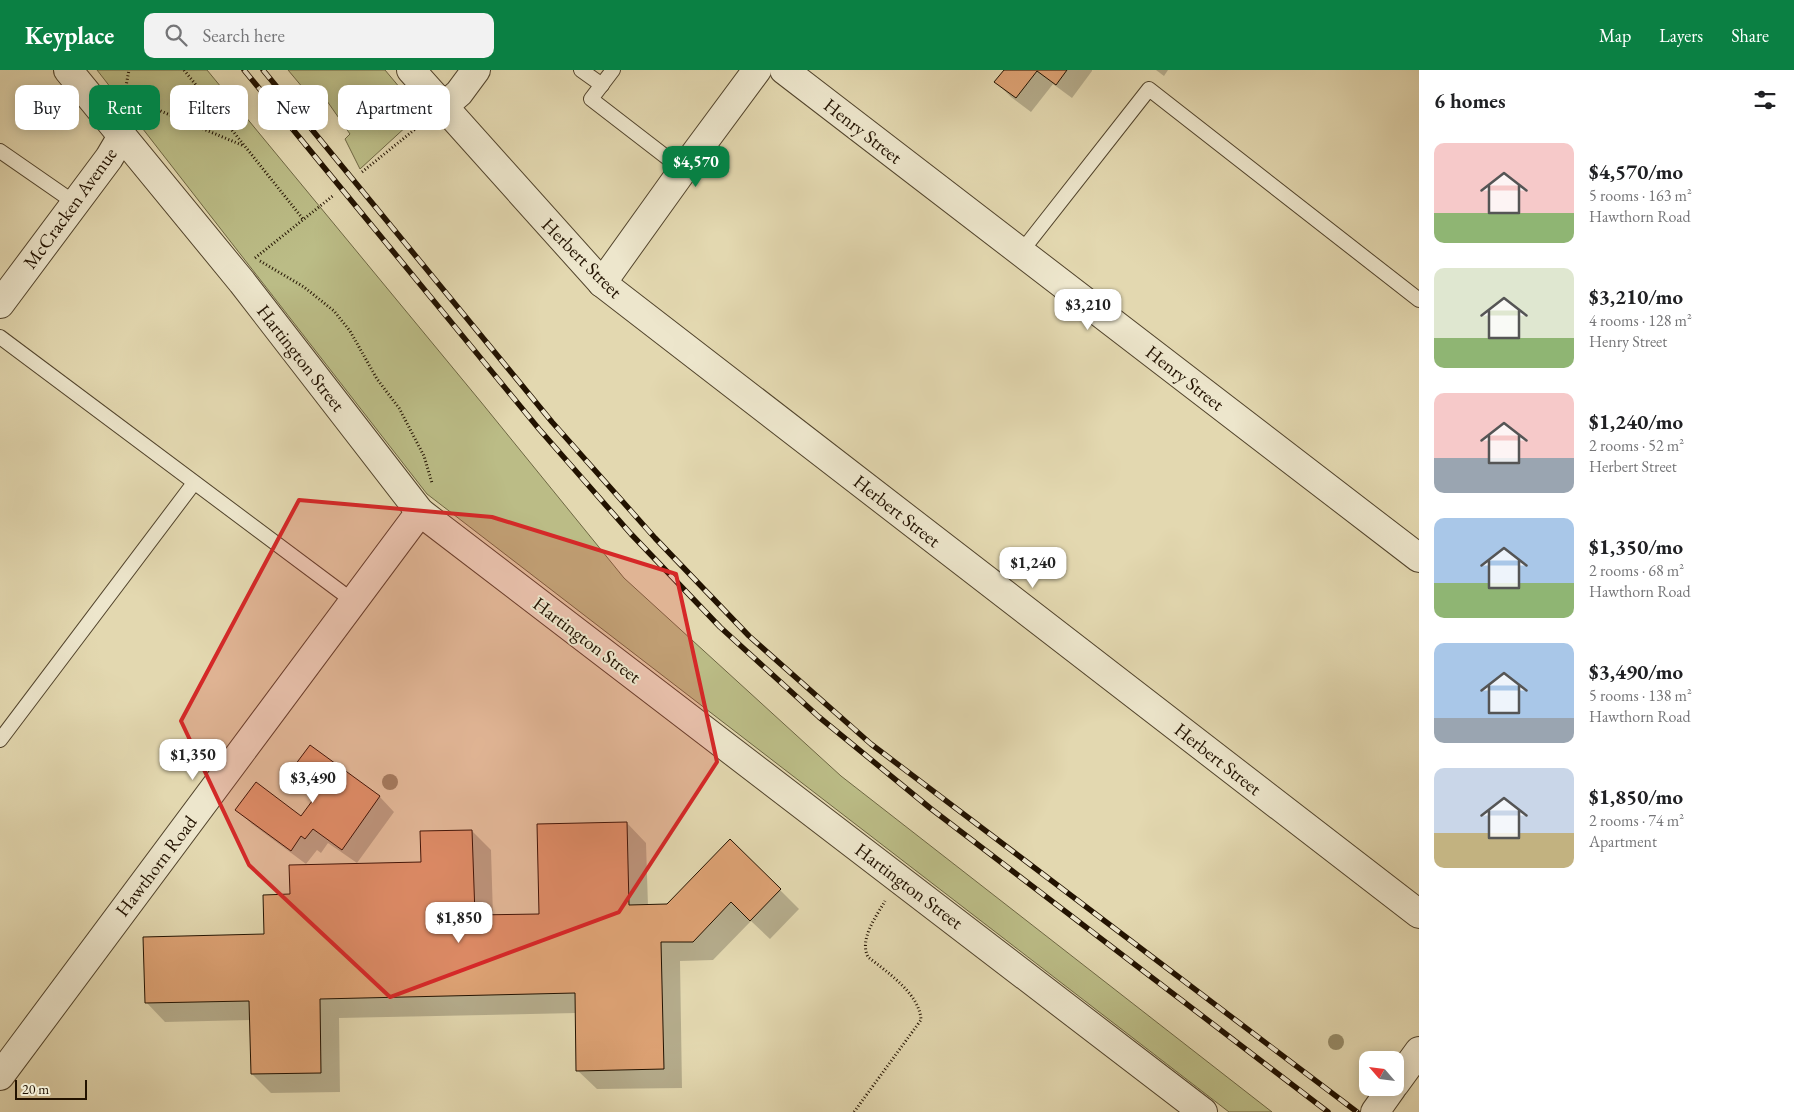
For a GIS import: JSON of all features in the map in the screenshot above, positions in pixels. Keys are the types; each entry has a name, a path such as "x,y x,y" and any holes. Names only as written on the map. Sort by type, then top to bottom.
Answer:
{"street":[{"name":"Hartington Street","path":"68,70 122,136 245,266 420,512 1203,1112"},
{"name":"Herbert Street","path":"411,70 420,85"},
{"path":"450,100 459,93 476,70"},
{"path":"602,283 757,70"},
{"name":"Henry Street","path":"784,70 1419,558"},
{"name":"Herbert Street","path":"450,126 602,283 1419,914"},
{"name":"McCracken Avenue","path":"0,304 109,158 122,136"},
{"name":"Hawthorn Road","path":"0,1076 420,512"},
{"path":"1375,1112 1406,1073"}],"lane":[{"path":"582,70 602,85"},
{"path":"613,70 591,99 683,170"},
{"path":"1021,252 1149,89 1419,300"},
{"path":"0,151 75,204"},
{"path":"0,337 353,601"},
{"path":"0,740 194,482"}],"path":[{"path":"129,70 125,96 246,146"},
{"path":"184,70 303,219"},
{"path":"362,172 414,130"},
{"path":"334,195 245,266 322,300 334,311 350,331 376,379 399,408 424,456 434,488 420,512"},
{"path":"854,1112 920,1020 920,1009 910,993 868,957 865,950 865,940 885,901"}],"highlighted area":[{"path":"299,500 492,517 676,574 717,762 619,912 390,997 249,865 181,721"}],"green space":[{"path":"97,70 207,70 219,85 170,85 170,130 248,130 248,120 624,578 841,776 1272,1112 1229,1112 427,494 144,130 160,130 160,85 109,85"},
{"path":"288,70 385,70 398,85 338,85 338,117 328,102 328,85 301,85"},
{"path":"347,130 402,130 360,169 345,139 350,134"}],"building":[{"path":"1004,70 1067,70 1056,85 1037,71 1016,98 994,82"},
{"path":"310,745 380,796 342,850 313,829 305,839 301,836 291,851 235,810 256,782 301,816 318,793 289,773"},
{"path":"627,822 629,905 667,904 730,839 781,889 750,921 731,902 693,942 661,942 664,1069 576,1071 575,993 320,999 321,1073 251,1074 249,1001 145,1003 143,937 264,934 263,895 290,894 289,865 421,862 420,831 472,830 475,915 539,914 537,824"}],"railway":[{"path":"244,70 539,429 631,534 720,627 819,717 930,808 1328,1112"},
{"path":"263,70 552,422 655,538 749,636 871,744 1357,1112"}]}
